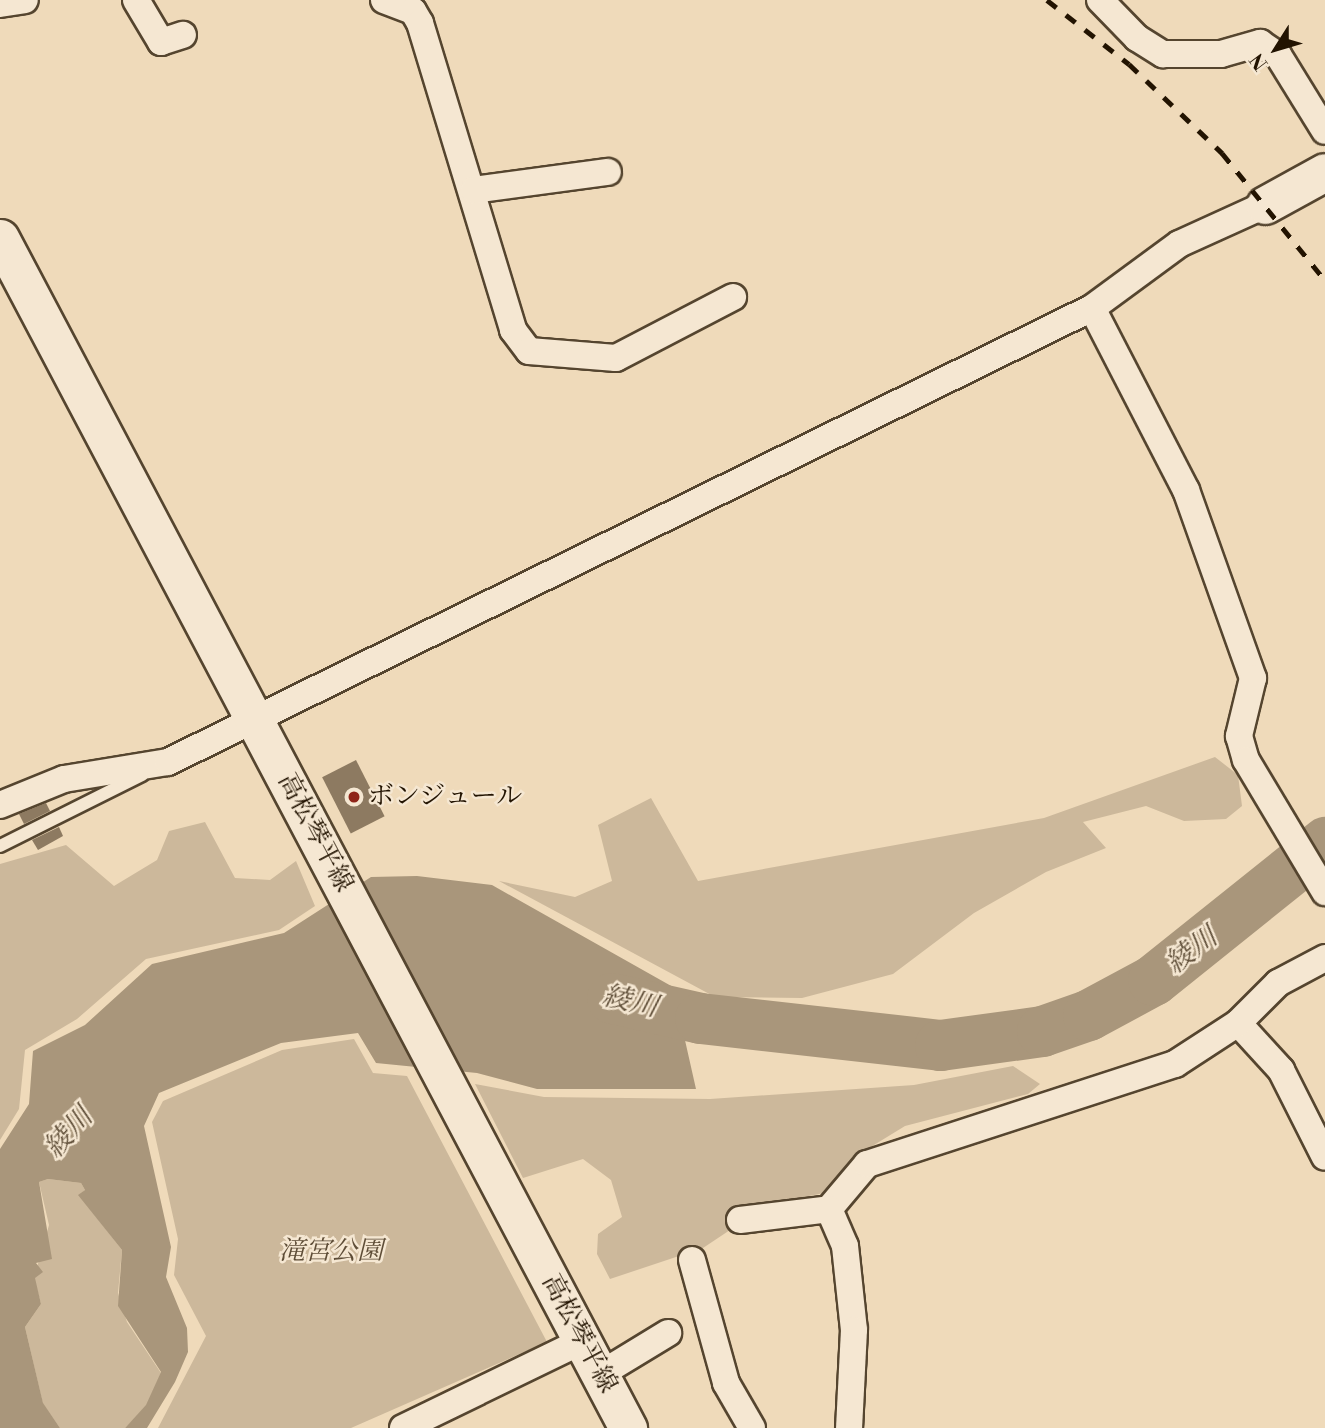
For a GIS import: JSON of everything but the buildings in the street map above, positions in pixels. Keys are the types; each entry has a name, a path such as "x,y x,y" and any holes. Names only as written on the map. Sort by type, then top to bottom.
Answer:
{"main road":[{"path":"1265,205 1325,172"},
{"name":"高松琴平線","path":"0,238 628,1428"}],"street":[{"path":"0,4 25,0"},
{"path":"136,0 161,42 183,35"},
{"path":"384,0 413,11 420,23 474,190 513,330 529,351 616,358 733,297"},
{"path":"1100,0 1137,38 1163,54 1221,54 1260,43 1278,55 1325,131"},
{"path":"474,190 608,172"},
{"path":"0,805 64,779 168,762 253,716 1092,308 1178,244 1265,205"},
{"path":"1092,308 1186,490 1253,678 1239,736 1246,760 1325,892"},
{"path":"740,1220 829,1209 867,1164 1175,1063 1238,1023 1278,983 1325,958"},
{"path":"1238,1023 1281,1070 1325,1157"},
{"path":"829,1209 845,1246 855,1330 849,1428"},
{"path":"692,1260 726,1383 752,1428"},
{"path":"599,1374 668,1333"},
{"path":"403,1428 582,1341"}],"lane":[{"path":"0,846 168,762"}],"green space":[{"path":"1215,757 1238,775 1242,806 1226,819 1184,821 1146,806 1083,822 1106,848 1046,872 974,913 893,974 802,998 715,997 499,881 575,897 612,881 598,825 651,798 698,881 1044,818"},
{"path":"205,822 235,878 270,880 296,861 315,906 279,930 146,959 77,1019 25,1050 19,1109 0,1140 0,864 66,845 114,886 157,860 169,831"},
{"name":"滝宮公園","path":"354,1039 373,1073 407,1076 547,1342 351,1428 158,1428 206,1336 174,1275 178,1239 152,1122 163,1101 282,1050"},
{"path":"1013,1066 1040,1084 1028,1094 905,1126 856,1156 824,1193 727,1212 730,1230 703,1248 610,1279 597,1254 598,1234 622,1217 611,1180 583,1159 523,1178 475,1084 544,1097 710,1099 914,1085"},
{"path":"48,1179 81,1183 85,1190 79,1195 122,1250 118,1293 127,1322 161,1373 147,1405 125,1428 60,1428 43,1404 25,1327 41,1304 34,1278 49,1225 39,1182"}],"water":[{"path":"417,876 492,885 673,987 696,1089 537,1089 477,1073 376,1063 358,1033 281,1043 159,1093 144,1126 171,1247 166,1277 187,1328 188,1352 175,1382 147,1428 125,1428 146,1405 161,1372 118,1306 122,1250 78,1195 85,1190 81,1183 48,1179 39,1182 52,1259 36,1263 43,1272 35,1278 41,1304 25,1327 43,1403 60,1428 0,1428 0,1149 29,1104 33,1051 85,1025 152,964 284,933 371,877"}],"waterway":[{"name":"綾川","path":"612,998 700,1018 940,1045 1042,1031 1088,1015 1153,980 1325,842"}],"railway":[{"path":"1047,0 1129,64 1222,153 1325,280"}],"place":[{"name":"ボンジュール","path":"354,797"}]}
